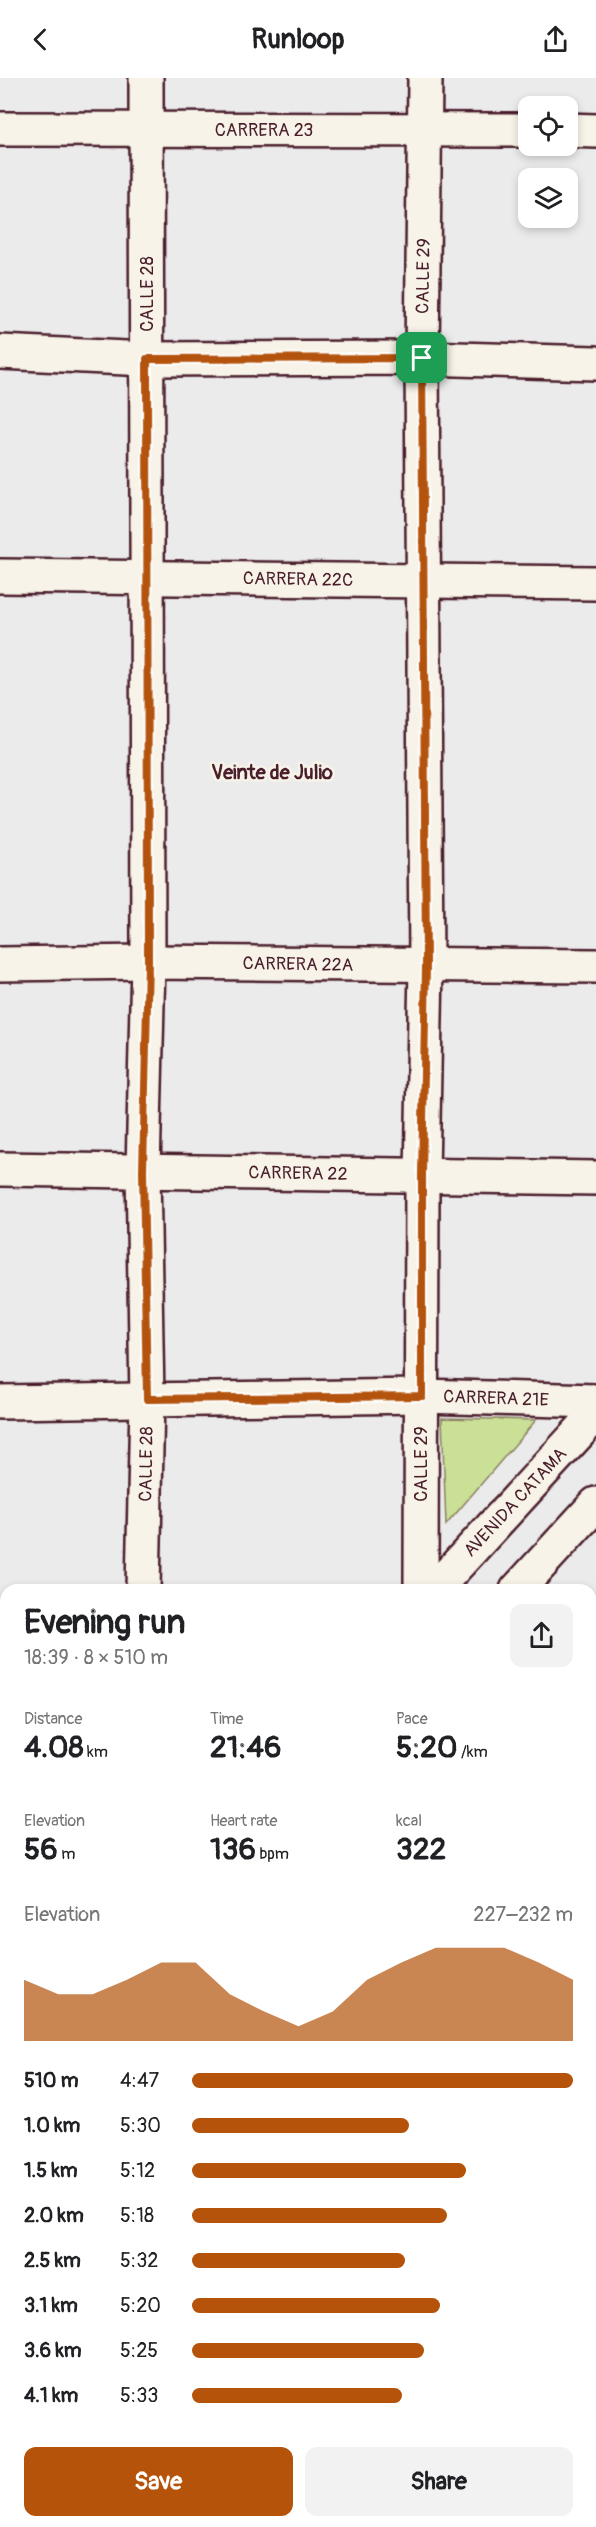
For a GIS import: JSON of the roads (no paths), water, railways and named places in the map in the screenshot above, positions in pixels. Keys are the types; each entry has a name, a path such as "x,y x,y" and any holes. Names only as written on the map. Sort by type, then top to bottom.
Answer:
{"street":[{"name":"CALLE 28","path":"143,1584 147,1399 143,1171 148,962 146,78"},
{"name":"CALLE 29","path":"421,1584 422,1175 426,966 422,358 425,78"},
{"name":"CARRERA 23","path":"0,129 518,130"},
{"path":"578,130 596,131"},
{"path":"0,352 147,359 422,358 596,363"},
{"name":"CARRERA 22C","path":"0,576 596,583"},
{"name":"CARRERA 22A","path":"0,964 148,962 596,966"},
{"name":"CARRERA 22","path":"0,1169 596,1178"},
{"name":"CARRERA 21E","path":"0,1402 422,1396 596,1401"},
{"name":"AVENIDA CATAMA","path":"440,1584 596,1414"},
{"path":"523,1584 596,1504"}],"district":[{"name":"Veinte de Julio","path":"272,772"}]}
